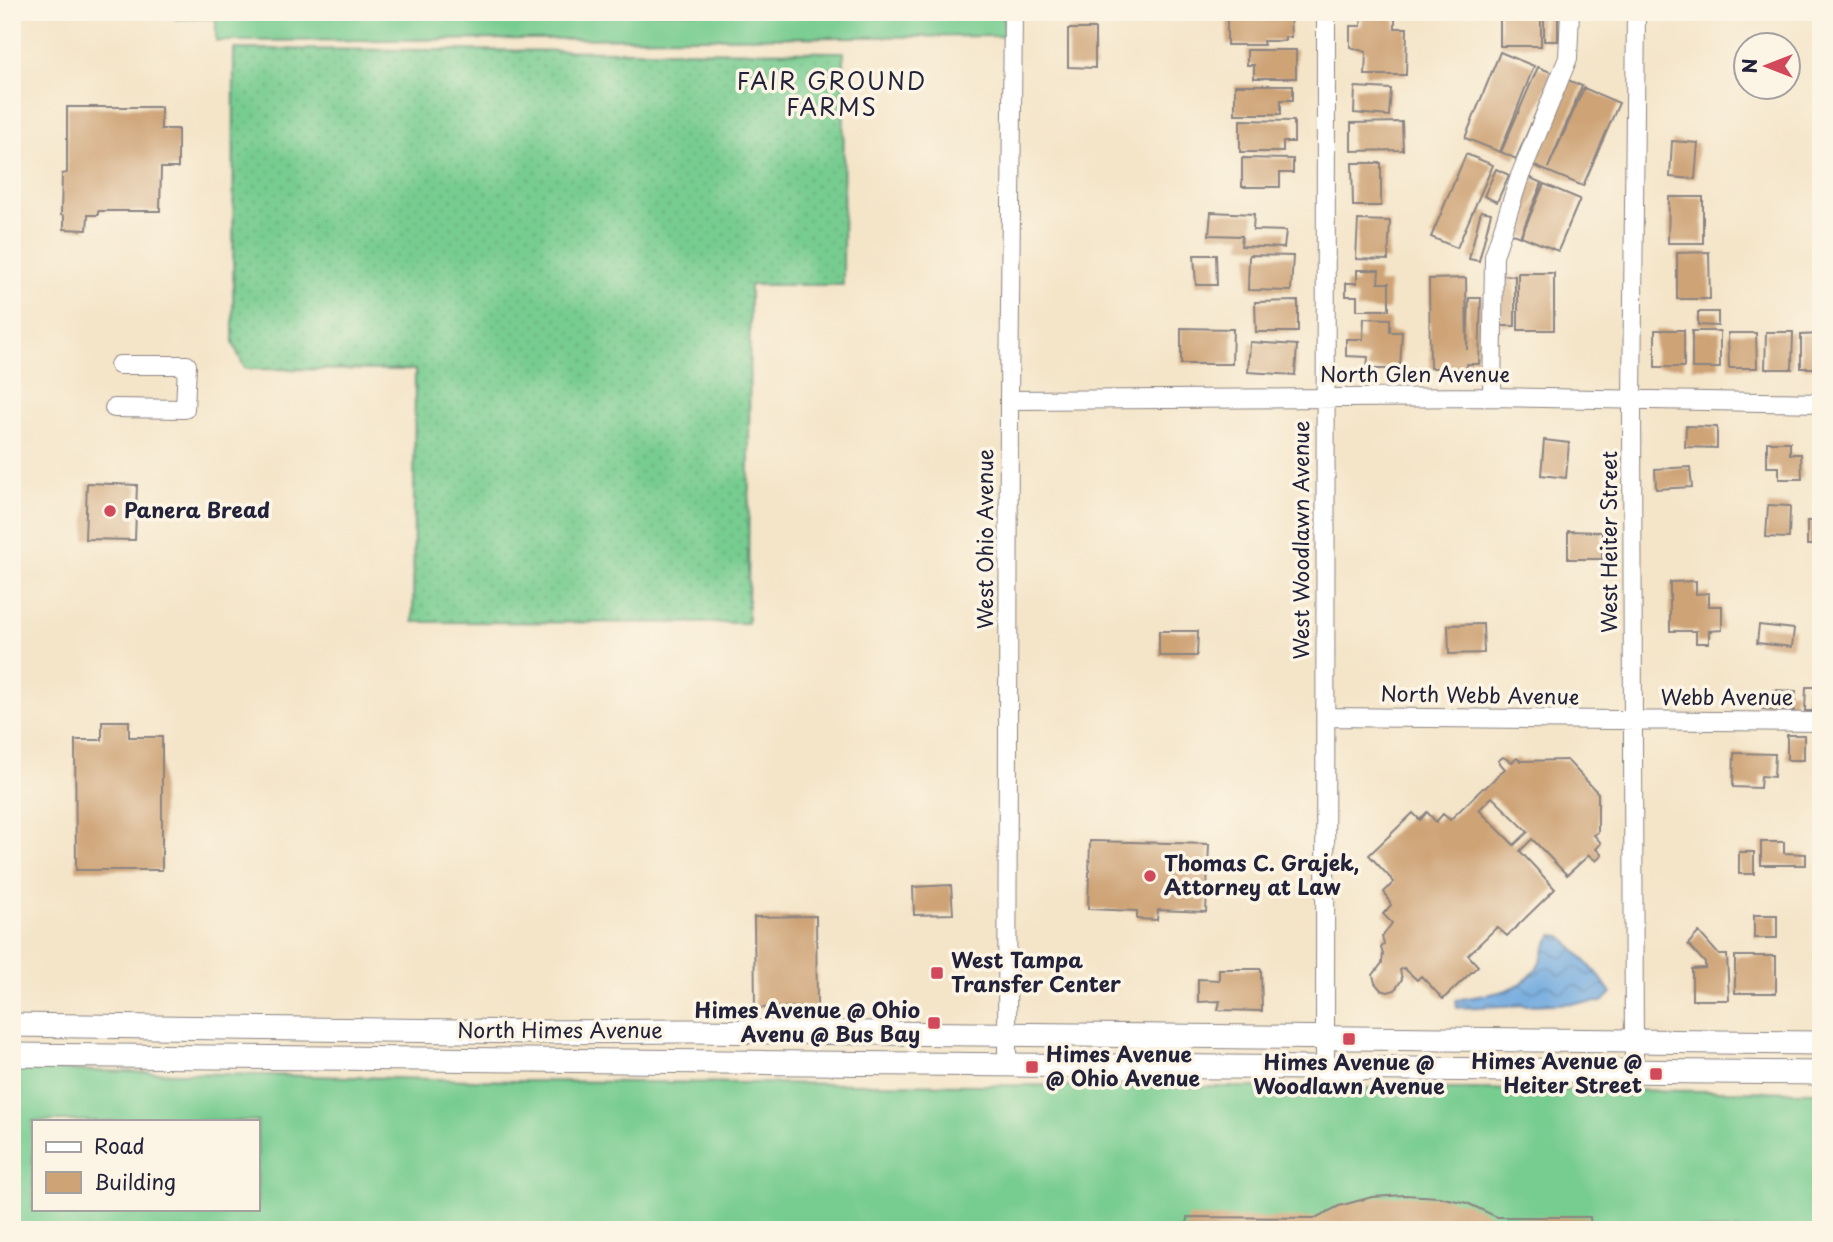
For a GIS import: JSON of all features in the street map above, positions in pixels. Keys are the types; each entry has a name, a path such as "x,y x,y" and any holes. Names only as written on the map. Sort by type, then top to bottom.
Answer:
{"street":[{"name":"West Ohio Avenue","path":"1007,1066 1013,12"},
{"name":"West Woodlawn Avenue","path":"1325,1068 1326,12"},
{"path":"1492,397 1494,256 1520,176 1567,58 1570,12"},
{"name":"West Heiter Street","path":"1634,1072 1632,400 1636,12"},
{"path":"114,408 185,409 187,365 119,365"},
{"name":"North Glen Avenue","path":"1009,400 1492,397 1821,403"},
{"name":"North Webb Avenue","path":"1326,717 1634,720"},
{"name":"Webb Avenue","path":"1634,720 1821,722"},
{"name":"North Himes Avenue","path":"12,1025 1821,1043"},
{"path":"639,1032 641,1061"},
{"name":"North Himes Avenue","path":"12,1055 1821,1073"}],"green space":[{"path":"175,12 1004,12 1004,36 216,41 216,18 175,19"},
{"path":"234,49 844,52 843,285 750,285 748,623 413,622 415,370 245,369 233,343"},
{"path":"12,1069 517,1081 1821,1092 1821,1230 12,1230"}],"water":[{"path":"1553,935 1562,936 1599,976 1611,993 1602,1002 1457,1008 1456,1000 1497,992 1526,980 1536,969"}],"building":[{"path":"1362,12 1383,12 1383,16 1395,16 1395,28 1407,28 1406,75 1365,75 1366,52 1350,47 1350,26 1361,26"},
{"path":"1500,12 1541,12 1541,46 1500,46"},
{"path":"1544,12 1558,12 1558,41 1544,41"},
{"path":"1227,15 1290,15 1291,37 1285,37 1285,41 1263,41 1264,45 1227,45"},
{"path":"1068,29 1095,29 1095,68 1068,67"},
{"path":"1247,50 1296,50 1296,78 1254,78 1254,65 1247,65"},
{"path":"1500,52 1534,66 1500,152 1465,138"},
{"path":"1538,67 1553,73 1516,159 1501,152"},
{"path":"1568,80 1582,86 1548,168 1584,88 1619,103 1583,186 1532,165"},
{"path":"1235,85 1293,85 1293,100 1281,100 1281,114 1235,114"},
{"path":"1355,87 1391,89 1389,116 1354,113"},
{"path":"67,107 161,107 161,129 178,129 178,168 161,168 160,211 98,211 98,215 88,215 87,230 64,229 64,216 61,215 62,174 67,173"},
{"path":"1240,120 1294,121 1294,142 1283,142 1283,152 1240,152"},
{"path":"1402,122 1403,150 1351,151 1351,123"},
{"path":"1672,141 1698,143 1695,179 1670,177"},
{"path":"1466,154 1493,165 1457,248 1431,237"},
{"path":"1242,158 1293,159 1293,173 1280,173 1280,187 1242,187"},
{"path":"1352,163 1381,163 1381,206 1353,206"},
{"path":"1496,169 1509,175 1497,202 1484,196"},
{"path":"1528,177 1542,183 1520,237 1505,231"},
{"path":"1544,184 1580,199 1558,251 1521,236"},
{"path":"1669,197 1703,197 1703,243 1668,243"},
{"path":"1481,211 1491,213 1479,261 1469,259"},
{"path":"1211,212 1254,214 1253,230 1286,231 1284,248 1241,246 1242,236 1209,235"},
{"path":"1358,220 1390,221 1388,260 1356,259"},
{"path":"1709,252 1710,299 1677,299 1677,253"},
{"path":"1194,255 1216,255 1217,285 1196,285"},
{"path":"1249,255 1293,256 1291,291 1248,290"},
{"path":"1357,270 1379,270 1378,283 1389,283 1389,310 1357,310 1357,296 1346,296 1346,283 1357,283"},
{"path":"1518,273 1554,273 1554,330 1518,330"},
{"path":"1502,275 1515,276 1515,326 1501,326"},
{"path":"1466,278 1467,350 1469,298 1481,298 1479,364 1467,364 1467,368 1430,368 1429,279"},
{"path":"1298,301 1298,332 1256,332 1255,302"},
{"path":"1698,312 1718,312 1718,326 1698,325"},
{"path":"1364,318 1390,319 1390,332 1402,332 1400,369 1367,369 1368,357 1346,356 1346,339 1363,339"},
{"path":"1181,328 1233,329 1232,364 1181,364"},
{"path":"1655,330 1684,330 1684,367 1655,367"},
{"path":"1692,331 1720,331 1720,368 1692,368"},
{"path":"1766,332 1793,332 1792,369 1765,369"},
{"path":"1728,333 1756,333 1757,368 1729,368"},
{"path":"1821,334 1821,368 1801,368 1801,335"},
{"path":"1250,342 1297,345 1295,375 1248,372"},
{"path":"1686,426 1717,427 1717,448 1685,447"},
{"path":"1544,440 1569,443 1566,478 1541,475"},
{"path":"1767,442 1790,442 1790,454 1801,454 1802,479 1779,479 1779,467 1767,467"},
{"path":"1690,467 1692,487 1656,489 1655,469"},
{"path":"87,483 137,485 135,540 85,539"},
{"path":"1768,505 1790,506 1789,538 1766,537"},
{"path":"1807,521 1821,521 1821,545 1807,545"},
{"path":"1568,531 1602,532 1602,559 1568,559"},
{"path":"1696,581 1696,594 1709,593 1709,606 1722,606 1722,630 1709,631 1709,643 1696,643 1696,631 1670,631 1670,582"},
{"path":"1483,624 1484,653 1449,654 1448,625"},
{"path":"1759,625 1794,629 1792,647 1757,643"},
{"path":"1159,631 1198,631 1197,656 1159,656"},
{"path":"1806,687 1821,687 1821,711 1805,711"},
{"path":"1774,690 1796,691 1794,711 1762,709 1762,699 1773,700"},
{"path":"102,721 129,721 129,737 162,737 162,870 76,870 75,740 102,740"},
{"path":"1787,735 1804,735 1804,760 1787,760"},
{"path":"1734,753 1775,754 1774,777 1761,776 1760,788 1733,787"},
{"path":"1503,757 1512,762 1517,758 1521,761 1567,760 1598,793 1598,832 1594,835 1601,843 1596,849 1602,855 1596,861 1589,855 1567,875 1532,839 1520,851 1555,889 1507,936 1497,927 1468,955 1478,966 1443,999 1421,976 1417,980 1404,968 1400,970 1402,979 1395,990 1381,990 1373,975 1382,963 1382,937 1392,923 1383,914 1391,905 1384,892 1394,882 1369,855 1413,813 1420,820 1427,812 1436,822 1443,814 1450,820 1505,769 1498,761","holes":["1492,797 1528,832 1514,845 1479,810"]},
{"path":"1090,841 1209,844 1206,912 1158,910 1157,920 1137,919 1137,911 1088,909"},
{"path":"1761,842 1784,842 1784,853 1806,854 1806,865 1761,865"},
{"path":"1739,852 1754,852 1754,874 1739,874"},
{"path":"951,885 953,914 914,915 913,887"},
{"path":"1754,915 1777,915 1777,938 1754,938"},
{"path":"816,916 817,1007 755,1008 754,917"},
{"path":"1699,932 1719,955 1727,955 1729,1000 1692,1000 1692,969 1705,968 1705,963 1688,944"},
{"path":"1735,956 1776,956 1776,993 1735,993"},
{"path":"1219,969 1261,969 1262,1011 1218,1010 1220,1001 1198,1002 1198,979 1219,980"},
{"path":"1372,1197 1439,1197 1467,1203 1497,1217 1590,1217 1591,1230 1187,1230 1187,1217 1315,1218 1339,1206"}],"place":[{"name":"Panera Bread","path":"110,511"},
{"name":"Thomas C. Grajek, Attorney at Law","path":"1150,876"},
{"name":"West Tampa Transfer Center","path":"937,973"},
{"name":"Himes Avenue @ Ohio Avenu @ Bus Bay","path":"934,1023"},
{"name":"Himes Avenue @ Woodlawn Avenue","path":"1349,1039"},
{"name":"Himes Avenue @ Ohio Avenue","path":"1032,1067"},
{"name":"Himes Avenue @ Heiter Street","path":"1656,1074"}],"district":[{"name":"FAIR GROUND FARMS","path":"832,95"}]}
